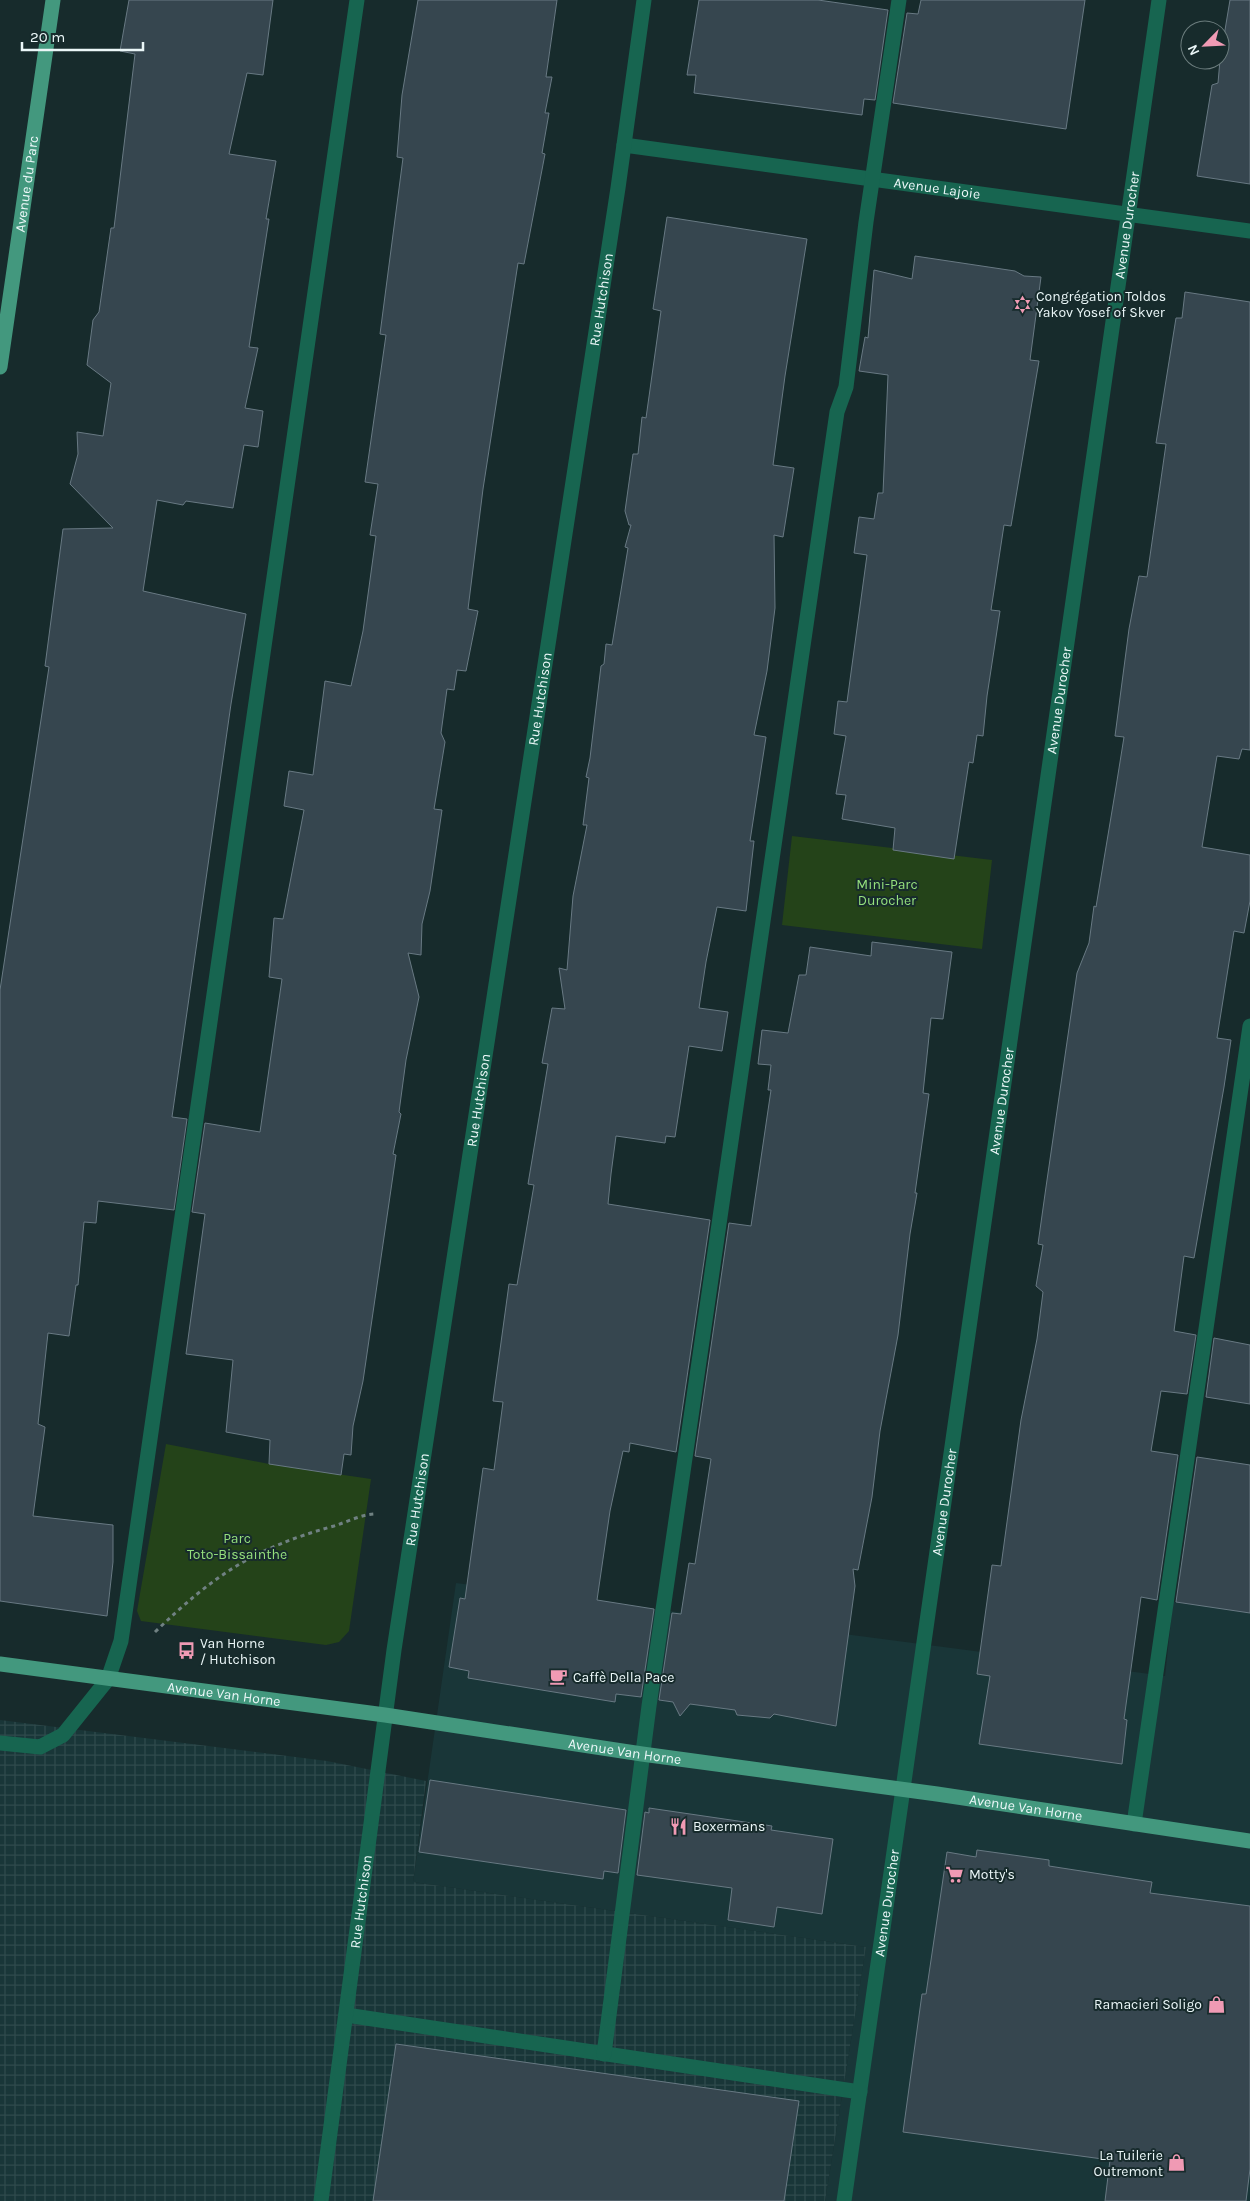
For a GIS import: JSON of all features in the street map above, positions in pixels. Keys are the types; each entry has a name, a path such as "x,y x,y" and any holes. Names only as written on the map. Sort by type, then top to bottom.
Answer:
{"main road":[{"name":"Avenue du Parc","path":"0,367 53,0"},
{"name":"Avenue Van Horne","path":"0,1664 108,1680 385,1715 642,1754 1250,1841"}],"street":[{"path":"0,1743 40,1747 63,1735 108,1680 123,1633 357,0"},
{"name":"Rue Hutchison","path":"322,2201 385,1715 624,145 644,0"},
{"path":"604,2054 642,1754 837,412 846,387 899,0"},
{"name":"Avenue Durocher","path":"844,2201 1127,213 1159,0"},
{"name":"Avenue Lajoie","path":"624,145 1250,231"},
{"path":"1134,1824 1250,1026"},
{"path":"346,2015 860,2092"}],"path":[{"path":"155,1632 189,1598 216,1578 262,1550 304,1534 374,1514"}],"shaded area":[{"path":"456,1583 1165,1676 1173,1602 1250,1611 1250,2201 825,2201 866,1947 413,1882"},
{"path":"0,1720 327,1761 426,1781 413,1882 866,1947 825,2201 0,2201"}],"green space":[{"name":"Mini-Parc Durocher","path":"792,836 992,860 982,949 782,925"},
{"name":"Parc Toto-Bissainthe","path":"166,1444 269,1464 371,1479 349,1631 339,1642 326,1645 141,1621 137,1611"}],"building":[{"path":"129,0 273,0 263,75 247,73 229,154 276,161 266,219 269,219 249,347 258,348 245,408 263,411 258,447 244,445 233,508 186,501 183,505 157,500 143,591 246,614 231,704 172,1117 187,1119 174,1210 98,1201 96,1223 84,1222 78,1285 76,1285 69,1336 48,1333 38,1424 45,1427 33,1516 113,1525 113,1562 107,1616 0,1601 0,990 49,667 45,666 63,529 113,528 70,484 78,454 77,432 103,436 111,383 87,365 93,320 99,312 111,228 114,228 135,54 120,51"},
{"path":"418,0 557,0 546,77 552,77 545,113 549,113 542,153 545,154 524,264 518,263 483,489 468,609 478,611 466,671 457,670 454,690 447,689 441,733 445,742 434,809 442,810 430,891 422,924 421,955 408,953 419,997 406,1060 399,1112 401,1114 393,1154 396,1155 363,1381 353,1426 351,1455 344,1454 341,1475 269,1464 270,1440 226,1432 233,1360 186,1354 205,1214 192,1212 205,1123 260,1132 282,979 269,977 274,918 283,919 304,810 284,806 289,771 313,775 325,681 351,686 363,631 376,536 370,535 378,484 365,482 386,335 380,334 403,158 397,157 402,95"},
{"path":"699,0 818,0 888,10 875,100 864,99 862,115 694,93 696,75 687,75"},
{"path":"921,0 1085,0 1066,129 893,103 907,13 918,14"},
{"path":"1230,0 1250,0 1250,184 1197,176 1212,85 1218,83 1219,70 1230,70 1230,20 1227,20"},
{"path":"667,217 807,239 773,465 794,468 783,537 774,535 775,608 767,671 754,735 766,737 750,841 754,841 746,911 717,907 699,1008 728,1012 722,1051 689,1046 675,1137 666,1136 665,1143 616,1136 611,1174 608,1204 710,1220 676,1452 630,1443 629,1452 623,1451 610,1511 597,1600 654,1609 641,1697 616,1694 615,1702 468,1678 469,1671 449,1667 460,1598 465,1599 483,1468 494,1470 503,1402 493,1401 509,1284 517,1285 534,1185 528,1184 548,1064 542,1063 552,1008 565,1009 559,968 567,970 573,896 587,825 583,825 589,778 586,777 601,666 604,664 606,644 612,645 628,548 625,547 631,525 629,525 625,511 633,454 638,454 642,417 646,418 661,311 653,309"},
{"path":"915,256 1015,271 1024,276 1041,277 1030,360 1039,361 1011,526 1004,525 991,610 1000,611 983,736 977,735 973,763 969,762 954,859 893,850 895,828 842,819 846,795 836,794 846,736 834,734 838,701 847,702 867,555 854,553 859,517 874,519 878,493 883,493 888,375 859,371 865,337 868,338 874,270 912,279"},
{"path":"1185,292 1250,302 1250,750 1242,749 1239,759 1217,756 1202,847 1250,855 1250,901 1244,933 1234,931 1217,1038 1231,1040 1224,1087 1194,1258 1184,1256 1174,1331 1196,1335 1187,1394 1161,1391 1151,1451 1178,1455 1157,1600 1141,1597 1124,1719 1127,1720 1122,1764 979,1744 990,1676 977,1674 992,1565 1001,1566 1021,1420 1037,1339 1043,1292 1036,1286 1043,1245 1038,1244 1046,1187 1077,973 1089,943 1124,737 1115,736 1129,629 1139,576 1147,577 1166,444 1156,443 1176,318 1182,318"},
{"path":"872,942 952,952 943,1019 931,1018 923,1093 929,1094 898,1335 880,1431 872,1497 858,1570 853,1569 855,1586 836,1726 774,1714 770,1718 737,1715 735,1710 690,1704 680,1716 673,1702 659,1700 672,1613 681,1614 689,1563 695,1564 711,1459 695,1456 729,1223 751,1226 771,1090 768,1090 771,1065 758,1064 762,1030 788,1033 799,975 806,975 810,947 871,956"},
{"path":"1214,1338 1250,1345 1250,1404 1206,1397"},
{"path":"1197,1457 1250,1465 1250,1613 1176,1602"},
{"path":"430,1780 626,1810 618,1873 604,1871 603,1879 419,1852"},
{"path":"649,1808 772,1826 771,1830 833,1839 822,1914 777,1907 774,1927 728,1920 732,1888 637,1875 645,1812 649,1813"},
{"path":"977,1850 1049,1860 1049,1866 1152,1882 1150,1893 1250,1906 1250,2169 1246,2201 1105,2201 1110,2160 903,2132 922,1994 926,1994 947,1852 976,1857"},
{"path":"396,2044 799,2101 784,2201 373,2201"}],"place":[{"name":"Congrégation Toldos Yakov Yosef of Skver","path":"1022,304"},
{"name":"Van Horne / Hutchison","path":"186,1651"},
{"name":"Caffè Della Pace","path":"559,1677"},
{"name":"Boxermans","path":"679,1826"},
{"name":"Motty's","path":"955,1874"},
{"name":"Ramacieri Soligo","path":"1216,2004"},
{"name":"La Tuilerie Outremont","path":"1177,2163"}]}
